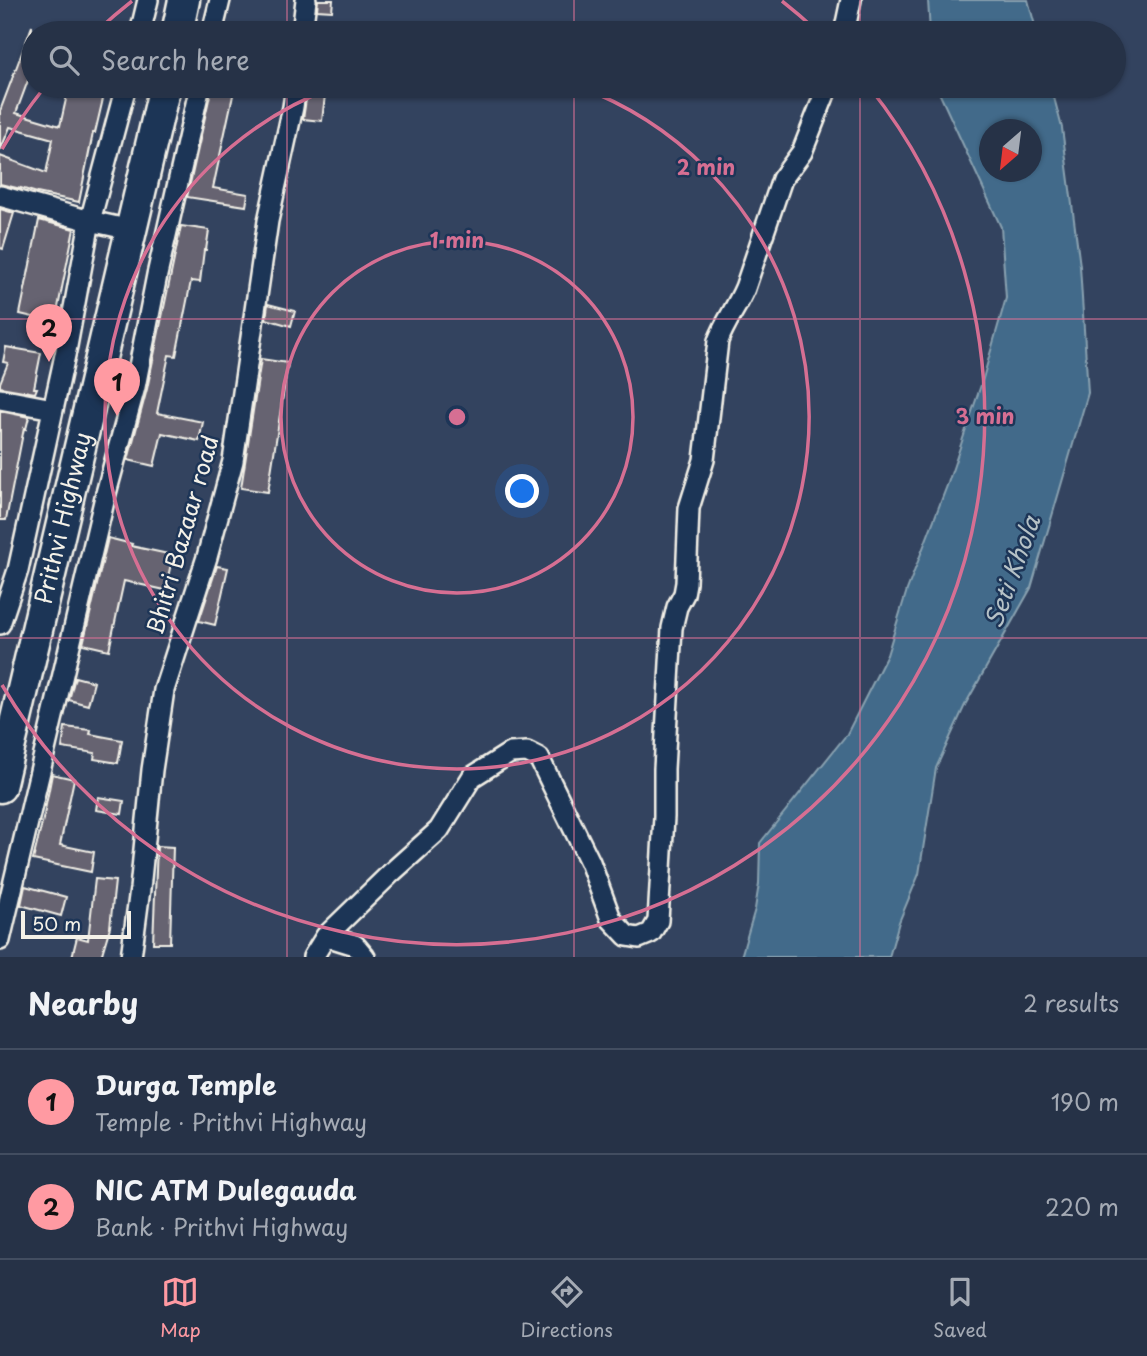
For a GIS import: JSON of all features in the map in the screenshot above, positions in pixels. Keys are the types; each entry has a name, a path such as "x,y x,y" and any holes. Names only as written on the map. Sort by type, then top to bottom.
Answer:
{"highway":[{"path":"180,21 184,0"},
{"name":"Prithvi Highway","path":"0,787 162,98"}],"street":[{"path":"143,21 148,0"},
{"path":"215,21 220,0"},
{"path":"303,21 306,0"},
{"path":"847,21 851,0"},
{"path":"0,624 18,570 90,221 123,98"},
{"path":"0,940 105,497 135,387 197,98"},
{"name":"Bhitri Bazaar road","path":"131,957 164,690 233,461 268,221 294,98"},
{"path":"313,957 326,936 439,830 472,777 510,753 527,752 539,758 590,862 611,919 627,936 639,938 651,933 657,921 672,628 686,583 689,508 704,460 718,341 745,288 782,179 802,152 823,98"},
{"path":"0,196 131,230"},
{"path":"0,399 53,410"},
{"path":"326,936 355,945 365,957"}],"water":[{"path":"928,0 1028,0 1034,21 929,21"},
{"name":"Seti Khola","path":"942,98 1054,98 1062,128 1080,266 1088,393 1031,588 965,705 936,768 919,874 899,922 889,957 741,957 755,909 759,884 760,843 847,734 887,655 907,590 948,483 982,382 1006,298 1001,227 980,182 1042,182 1042,119 979,119 979,179"}],"building":[{"path":"318,0 333,0 332,11 317,10"},
{"path":"21,55 22,98 16,113 60,126 66,98 103,98 79,202 0,184 0,156 46,173 53,139 10,127 0,151 0,111"},
{"path":"209,98 232,98 213,188 248,194 246,206 187,197"},
{"path":"306,98 325,98 322,121 303,119"},
{"path":"0,209 14,213 3,249 0,248"},
{"path":"39,220 74,229 55,322 20,314"},
{"path":"181,226 209,230 200,282 191,281 176,356 169,355 157,413 203,422 199,441 162,433 154,466 128,460 147,389"},
{"path":"268,304 295,311 291,326 266,319"},
{"path":"6,347 41,353 35,393 0,387 8,363 3,362"},
{"path":"261,359 288,363 268,492 241,488"},
{"path":"0,411 29,417 26,429 24,428 6,520 0,520"},
{"path":"108,538 173,555 165,590 124,581 109,650 83,644"},
{"path":"217,566 228,568 215,625 199,621"},
{"path":"75,677 94,682 88,705 69,700"},
{"path":"65,727 91,730 90,734 122,740 118,763 94,759 95,753 62,748"},
{"path":"52,774 74,779 60,845 94,852 91,872 33,860"},
{"path":"98,797 124,801 122,814 96,810"},
{"path":"157,846 173,847 170,943 153,943"},
{"path":"95,879 115,881 110,927 101,957 72,957 77,937 88,940"},
{"path":"25,886 66,897 61,916 21,905"}],"place":[{"name":"NIC ATM Dulegauda","path":"49,362"},
{"name":"Durga Temple","path":"117,416"}]}
